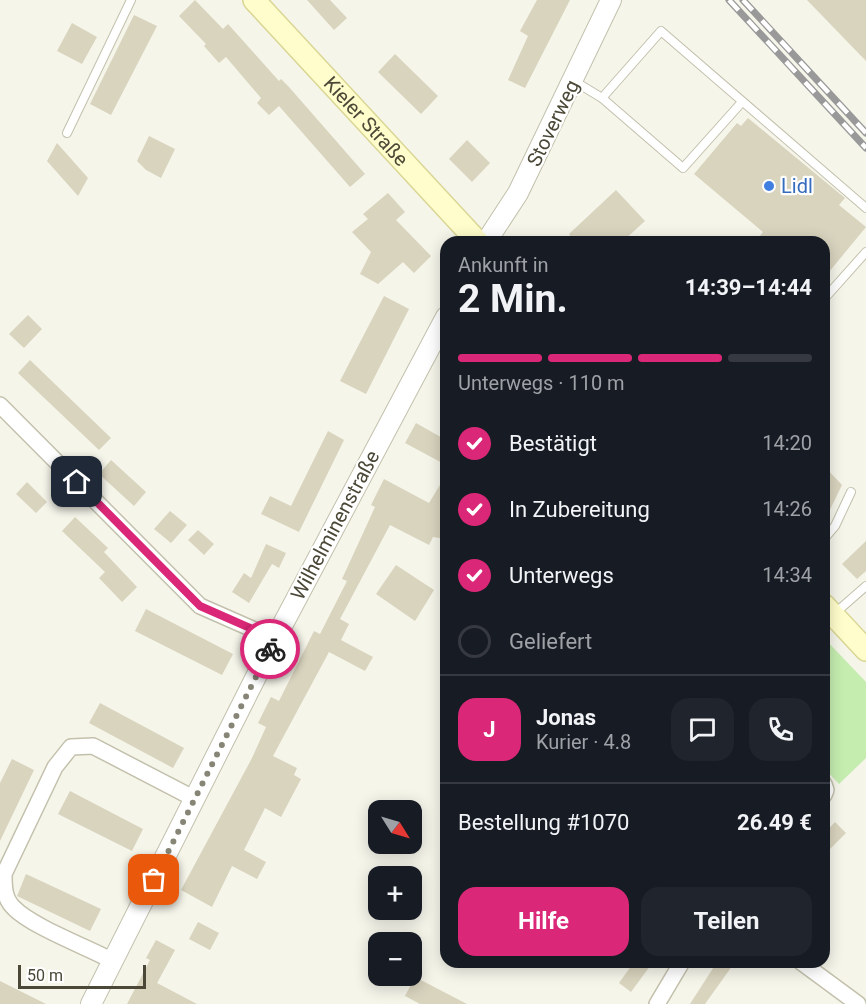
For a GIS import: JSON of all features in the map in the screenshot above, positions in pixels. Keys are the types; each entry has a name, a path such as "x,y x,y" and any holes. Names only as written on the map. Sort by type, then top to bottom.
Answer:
{"main road":[{"name":"Kieler Straße","path":"254,0 472,236"},
{"path":"830,612 866,650"}],"street":[{"name":"Stoverweg","path":"490,236 518,193 574,81 611,0"},
{"name":"Wilhelminenstraße","path":"91,1004 275,639 440,328"},
{"path":"0,405 200,606 275,639"},
{"path":"113,961 27,918 13,908 4,891 4,874 55,767 71,747 93,746 195,799"},
{"path":"657,1004 678,968"},
{"path":"809,968 858,1004"}],"lane":[{"path":"67,133 131,0"},
{"path":"602,98 661,31 866,208"},
{"path":"574,81 602,98 683,168 742,102"},
{"path":"830,292 866,252"},
{"path":"830,532 851,492"},
{"path":"830,609 866,586"}],"green space":[{"path":"830,644 866,682 866,758 839,784 830,774"}],"building":[{"path":"195,0 223,29 228,24 279,81 281,79 289,87 365,174 350,187 279,106 269,115 257,103 261,98 226,57 219,63 204,46 206,44 179,16"},
{"path":"307,0 330,0 347,18 334,30"},
{"path":"537,0 570,0 525,88 508,80 528,36 520,31"},
{"path":"807,0 866,0 866,61"},
{"path":"134,15 157,26 111,115 90,104"},
{"path":"72,23 97,37 82,64 57,51"},
{"path":"395,54 438,96 421,114 378,72"},
{"name":"Lidl","path":"748,118 845,198 839,205 866,227 830,271 830,236 760,236 763,232 694,174 737,123 741,126"},
{"path":"149,136 175,149 161,178 146,170 137,161"},
{"path":"467,140 490,163 472,182 449,159"},
{"path":"57,143 88,178 78,196 47,161"},
{"path":"616,190 645,221 629,236 570,236 569,234"},
{"path":"388,193 405,212 396,220 431,256 414,273 403,262 378,284 360,274 371,252 352,232 368,219 363,214"},
{"path":"384,296 409,309 366,394 340,381"},
{"path":"28,315 42,329 24,348 9,334"},
{"path":"30,360 111,438 99,450 18,373"},
{"path":"416,423 440,437 440,462 405,443"},
{"path":"328,431 344,440 299,532 261,514 270,496 291,506"},
{"path":"111,460 146,492 134,506 99,474"},
{"path":"830,472 842,485 830,510"},
{"path":"384,479 429,503 440,485 440,538 433,537 429,545 390,525 340,619 349,624 341,640 373,657 365,671 329,652 273,756 297,768 294,775 301,779 281,817 265,808 244,850 266,862 257,879 232,866 212,907 181,890 252,758 266,727 258,723 271,697 279,701 314,631 320,634 347,581 342,579 375,507 371,505"},
{"path":"27,482 47,502 36,513 16,494"},
{"path":"170,511 187,525 171,543 154,529"},
{"path":"75,517 108,548 104,552 137,587 122,602 99,578 105,572 62,531"},
{"path":"198,530 214,544 204,555 188,540"},
{"path":"866,541 866,571 857,579 842,564"},
{"path":"266,544 286,553 279,568 272,564 249,603 232,592 244,573 251,578"},
{"path":"396,565 434,590 415,621 376,594"},
{"path":"146,609 233,654 222,675 135,631"},
{"path":"100,703 184,748 173,768 89,723"},
{"path":"12,759 34,770 0,841 0,783"},
{"path":"70,791 143,829 132,851 58,814"},
{"path":"835,822 846,833 830,849 830,827"},
{"path":"26,874 101,909 90,931 17,896"},
{"path":"198,922 219,933 210,950 189,939"},
{"path":"156,940 175,950 157,983 197,1004 127,1004 150,960 146,958"},
{"path":"630,968 649,968 631,992 619,983"},
{"path":"713,968 731,968 705,1004 690,1004"},
{"path":"0,981 46,1004 0,1004"},
{"path":"422,981 467,1004 420,1004 405,996 410,986 422,986"}],"railway":[{"path":"729,0 866,148"},
{"path":"743,0 866,133"}],"way so far":[{"path":"154,880 270,649"}],"place":[{"name":"Lidl","path":"769,186"}],"route":[{"path":"77,482 200,606 275,639 270,649"}]}
